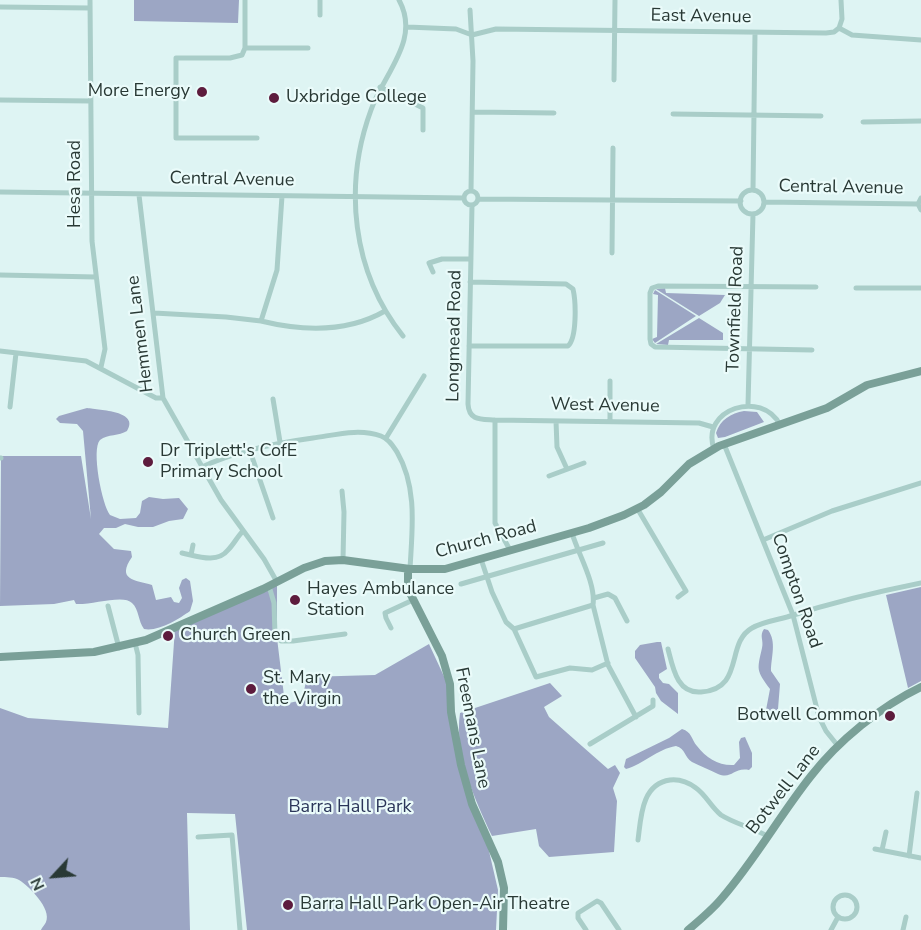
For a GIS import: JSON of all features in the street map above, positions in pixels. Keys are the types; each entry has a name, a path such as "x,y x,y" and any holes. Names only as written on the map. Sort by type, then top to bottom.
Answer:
{"street":[{"name":"Hesa Road","path":"90,0 92,241 105,349 101,367"},
{"path":"245,0 243,54 237,58 176,58 176,138 257,138"},
{"path":"320,0 320,15"},
{"path":"399,0 405,15 405,39 400,54 380,87 362,139 356,177 356,197 357,231 364,265 374,291 403,336"},
{"path":"614,80 615,0"},
{"path":"839,28 842,19 841,0"},
{"path":"0,7 90,8"},
{"path":"470,10 473,112 471,191"},
{"name":"East Avenue","path":"406,27 456,29 472,35 496,29 829,33 839,28 852,35 921,40"},
{"path":"753,190 755,33"},
{"path":"245,48 308,48"},
{"path":"380,87 423,108 423,130"},
{"path":"0,100 91,101"},
{"path":"473,112 554,113"},
{"path":"673,114 821,116"},
{"path":"862,122 921,121"},
{"path":"612,253 613,148"},
{"name":"Central Avenue","path":"741,201 744,194 753,190 761,194 764,202 761,210 753,214"},
{"path":"471,191 466,193 464,198 466,203 472,205 478,199"},
{"path":"471,191 478,199"},
{"name":"Central Avenue","path":"0,192 464,198"},
{"name":"Hemmen Lane","path":"139,195 163,398 226,509 267,564 273,584"},
{"path":"261,321 278,263 282,196"},
{"path":"919,207 921,198"},
{"path":"478,199 741,201 744,210 753,214"},
{"name":"Central Avenue","path":"764,202 919,207"},
{"name":"Longmead Road","path":"472,205 469,411 475,418 495,420"},
{"name":"Townfield Road","path":"748,405 753,214"},
{"path":"433,272 429,263 436,260 471,259"},
{"path":"0,275 96,277"},
{"path":"470,282 566,284 573,290 574,298 573,338 568,346 470,346"},
{"path":"812,350 653,346 650,339 650,293 653,287 658,286 816,286"},
{"path":"855,288 921,288"},
{"path":"154,313 226,317 303,328 334,327 361,322 385,311"},
{"path":"0,351 81,360 101,367 156,398 163,398"},
{"path":"10,407 16,353"},
{"name":"Church Road","path":"0,657 66,655 119,648 163,634 311,565 325,561 343,560 409,569 445,569 572,533 638,508 661,492 692,461 724,444 827,408 867,386 921,371"},
{"path":"386,438 424,376"},
{"path":"610,381 610,421"},
{"path":"273,399 280,442"},
{"path":"714,449 710,437 713,427 726,413 748,405 771,413 780,425"},
{"path":"495,420 495,523 510,550"},
{"name":"West Avenue","path":"495,420 699,423 713,427"},
{"path":"556,421 558,447 567,469"},
{"path":"202,467 280,442 353,432 386,438 400,456 411,493 413,512 409,569"},
{"name":"Compton Road","path":"724,444 793,615 819,717 826,731 838,746"},
{"path":"250,451 273,518"},
{"path":"549,476 584,463"},
{"path":"763,540 832,511 921,483"},
{"path":"342,491 343,560"},
{"path":"638,508 686,591 678,597"},
{"path":"182,553 208,558 219,557 229,550 243,531"},
{"path":"572,533 585,567 608,663 636,717"},
{"path":"461,584 603,543"},
{"path":"191,555 193,545"},
{"path":"481,559 506,622 514,629 536,677 570,668 592,670 608,663"},
{"name":"Freemans Lane","path":"409,569 408,587 442,656 450,684 451,712 461,765 472,804 498,862 504,888 503,930"},
{"path":"668,650 674,672 681,684 691,691 707,691 719,686 729,678 739,645 747,632 754,627 874,592 921,583"},
{"path":"273,584 275,635 281,641 345,634"},
{"path":"514,629 593,602 608,594 615,598 627,621"},
{"path":"391,628 385,613 413,600"},
{"path":"108,606 119,648"},
{"path":"135,643 138,656 139,713"},
{"name":"Botwell Lane","path":"688,930 722,898 812,774 838,746 894,702 921,687"},
{"path":"590,744 653,706 653,700"},
{"path":"638,840 643,806 647,796 657,785 672,780 694,787 723,816 767,836"},
{"path":"909,856 917,793"},
{"path":"882,850 886,831"},
{"path":"198,837 232,835 240,930"},
{"path":"874,849 921,858"},
{"path":"845,895 852,897 857,904 856,913 847,919 838,917 833,908 836,899 845,895"},
{"path":"586,930 578,918 578,913 597,900 602,903 619,930"},
{"path":"831,930 838,917"},
{"path":"903,930 906,917"}],"green space":[{"path":"134,0 239,0 238,23 134,21"},
{"path":"665,288 666,293 725,295 720,303 699,316 656,289"},
{"path":"655,290 696,316 655,343 652,339 657,337 658,295 653,294"},
{"path":"699,318 723,333 723,340 669,340 668,345 656,344"},
{"path":"87,408 123,415 130,424 127,431 103,438 98,445 99,477 110,515 120,519 136,518 140,513 142,501 149,497 179,498 188,509 183,519 153,527 125,524 116,528 104,528 99,534 114,549 131,551 132,557 126,570 127,575 134,580 152,585 156,600 171,597 174,602 179,603 182,598 179,588 182,580 186,578 190,581 193,601 190,611 156,629 144,629 134,606 128,600 76,604 74,600 54,604 0,606 1,456 81,456 91,519 83,431 77,424 60,423 56,419 59,416"},
{"path":"744,411 757,412 764,422 718,438 716,433 723,421 730,415"},
{"name":"Barra Hall Park","path":"277,582 277,638 285,704 302,700 307,677 375,675 429,644 448,685 450,722 489,851 498,890 496,930 247,930 235,814 187,813 190,930 41,930 47,917 38,898 19,880 0,877 0,708 28,718 168,728 175,628"},
{"path":"921,587 921,681 908,688 886,595"},
{"path":"764,629 768,630 771,635 773,650 771,671 780,684 778,709 772,714 766,710 770,689 759,670"},
{"path":"661,642 667,669 659,674 659,678 678,693 678,714 661,701 655,687 635,658 635,651 640,645"},
{"path":"550,683 562,696 544,707 549,717 608,769 615,765 620,773 613,788 617,801 614,852 549,857 539,846 536,829 492,836 473,792 460,744 460,713"},
{"path":"682,729 690,734 697,746 709,758 728,765 734,765 740,758 739,742 745,737 752,753 752,767 730,775 718,774 692,762 682,749 676,746 663,750 633,767 626,769 624,767 626,759"}],"place":[{"name":"More Energy","path":"202,92"},
{"name":"Uxbridge College","path":"274,98"},
{"name":"Dr Triplett's CofE Primary School","path":"148,462"},
{"name":"Hayes Ambulance Station","path":"295,600"},
{"name":"Church Green","path":"168,636"},
{"name":"St. Mary the Virgin","path":"251,689"},
{"name":"Botwell Common","path":"890,716"},
{"name":"Barra Hall Park Open-Air Theatre","path":"288,905"}]}
